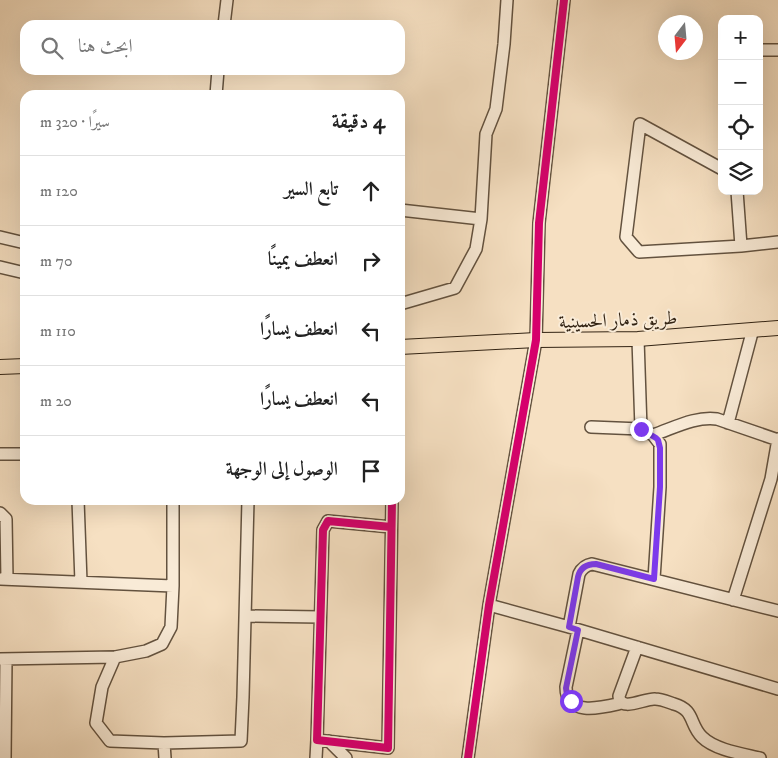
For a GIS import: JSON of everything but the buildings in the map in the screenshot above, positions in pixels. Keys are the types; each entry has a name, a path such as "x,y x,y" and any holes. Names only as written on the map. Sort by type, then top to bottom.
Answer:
{"main road":[{"name":"طريق ذمار الحسينية","path":"405,347 536,340 638,339 778,328"},
{"path":"0,367 20,366"}],"street":[{"path":"225,20 227,0"},
{"path":"405,303 455,288 476,249 481,219 486,134 496,109 507,0"},
{"path":"468,758 489,605 536,340 539,223 564,0"},
{"path":"763,50 778,50"},
{"path":"216,90 218,75"},
{"path":"718,168 640,124 626,237 639,252 778,242"},
{"path":"737,195 741,246"},
{"path":"405,211 481,219"},
{"path":"0,237 20,242"},
{"path":"0,267 20,272"},
{"path":"728,423 753,329"},
{"path":"638,339 641,429"},
{"path":"653,435 700,419 718,419 778,439 771,479 733,600"},
{"path":"591,427 641,429 658,440 661,451 660,487 654,579"},
{"path":"0,454 20,454"},
{"path":"78,505 81,582"},
{"path":"5,758 2,726 3,659 115,657 146,651 162,644 172,627 174,505"},
{"path":"115,657 102,687 96,723 110,741 164,743 241,741 248,505"},
{"path":"323,740 388,748 392,505"},
{"path":"0,513 6,519 4,579 173,586"},
{"path":"316,758 323,740 320,617 323,530 328,521 391,527"},
{"path":"760,758 744,756 707,741 699,733 687,711 680,706 657,699 649,699 628,704 586,708 578,706 568,698 566,688 579,574 589,564 596,564 778,611"},
{"path":"489,605 778,689"},
{"path":"245,616 320,617"},
{"path":"622,704 619,696 638,647"},
{"path":"323,740 346,758"},
{"path":"164,743 165,758"}],"cycle path":[{"path":"468,758 489,605 536,340 539,223 564,0"},
{"path":"391,527 328,521 323,530 317,740 388,748 392,505"}],"route":[{"path":"571,701 568,698 566,688 578,630 569,627 580,570 589,564 596,564 654,579 660,487 660,444 653,435 641,429"}]}
